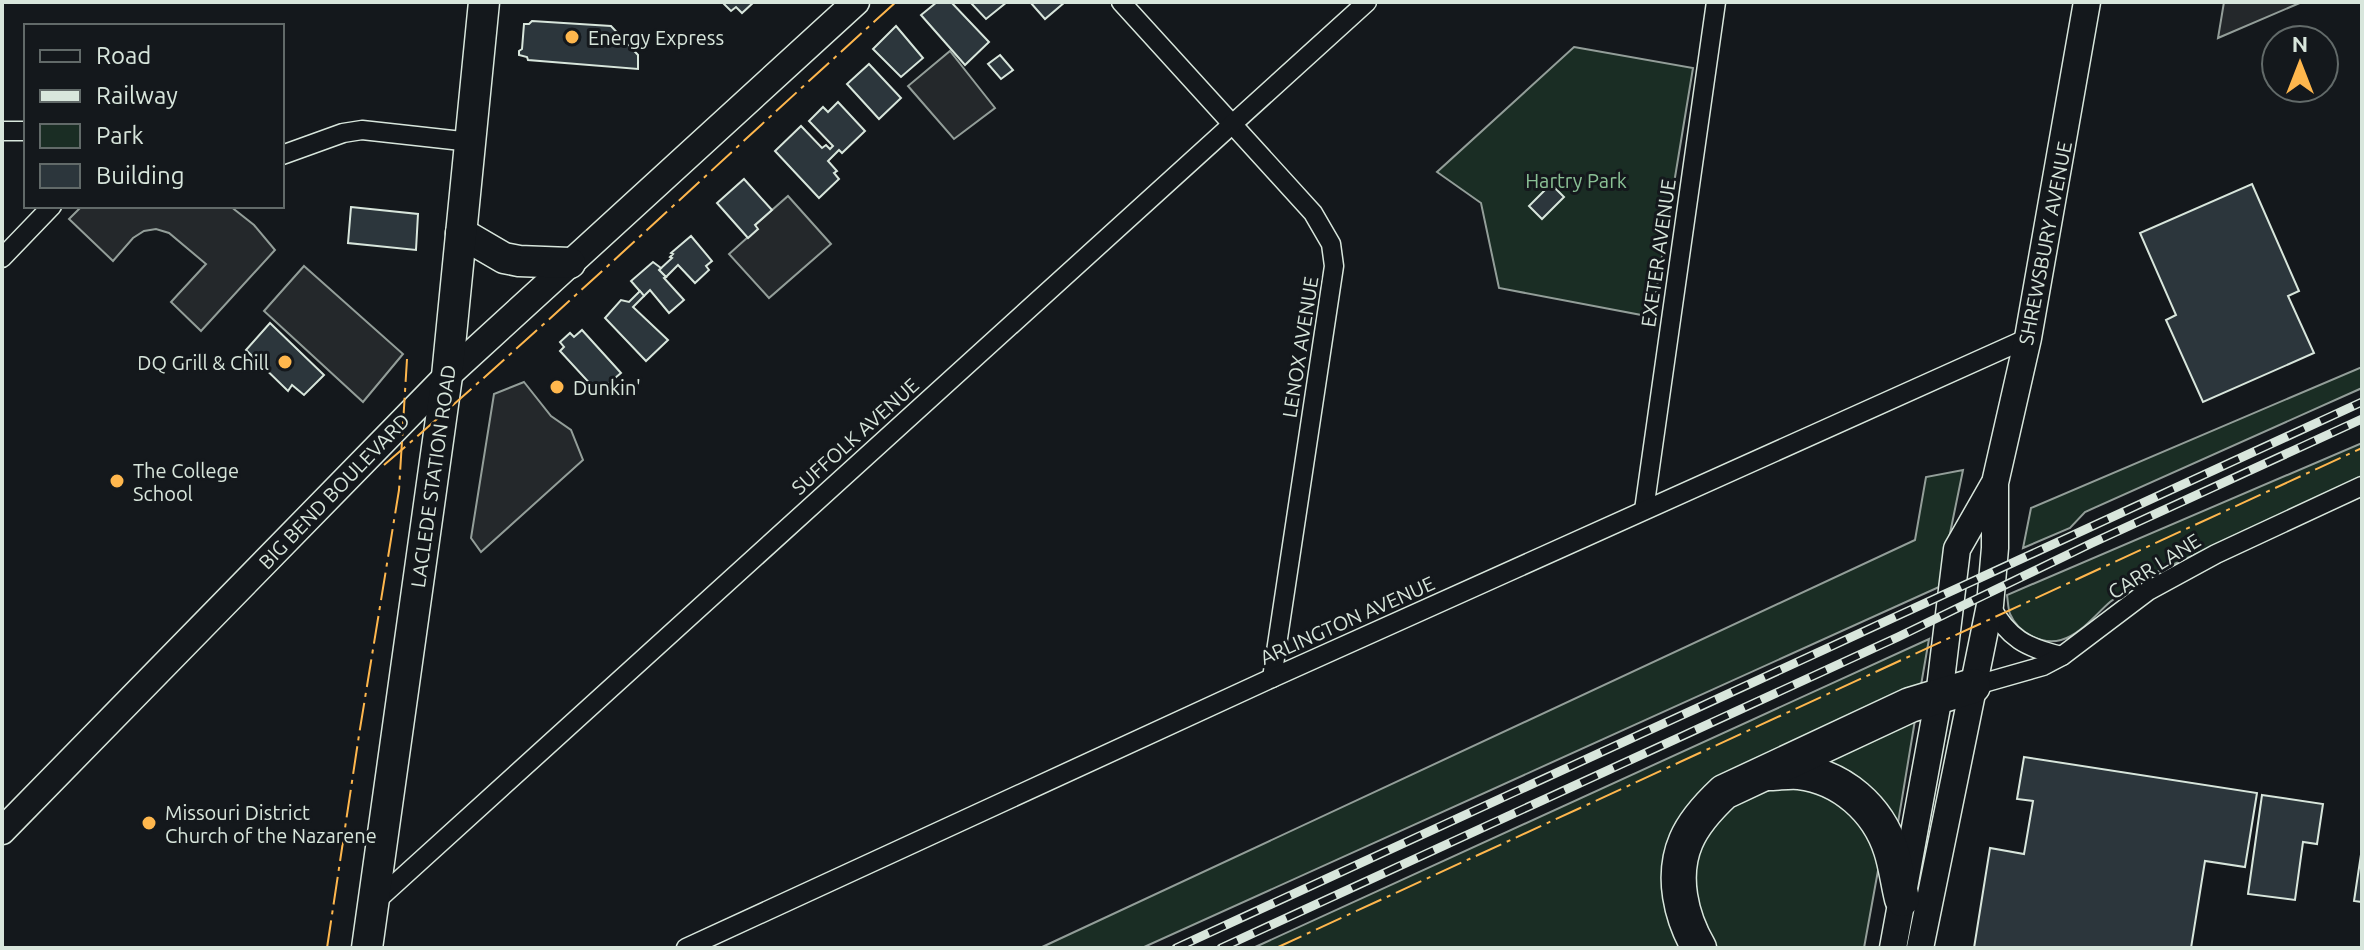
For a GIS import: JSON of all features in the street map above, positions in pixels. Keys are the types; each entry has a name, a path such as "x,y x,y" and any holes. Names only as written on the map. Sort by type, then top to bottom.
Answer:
{"highway":[{"path":"1699,948 1682,911 1679,874 1686,842 1705,811 1724,792 1910,705 1973,686"},
{"path":"1763,773 1800,772 1829,780 1857,797 1878,822 1890,848 1902,899"}],"main road":[{"name":"LACLEDE STATION ROAD","path":"367,948 447,376 484,2"},
{"name":"BIG BEND BOULEVARD","path":"2,831 447,376 856,2"},
{"name":"SHREWSBURY AVENUE","path":"1920,948 1990,605 1995,548 1995,483 2028,338 2087,2"},
{"path":"461,233 504,258 570,263"},
{"name":"SHREWSBURY AVENUE","path":"1893,948 1939,696 1957,549 1995,483"}],"street":[{"name":"LENOX AVENUE","path":"1121,2 1313,213 1331,244 1334,266 1272,678"},
{"name":"SUFFOLK AVENUE","path":"374,904 1367,2"},
{"name":"EXETER AVENUE","path":"1644,510 1716,2"},
{"path":"284,154 343,133 362,130 471,142"},
{"path":"2,131 24,131"},
{"path":"2,258 50,208"},
{"name":"ARLINGTON AVENUE","path":"686,948 1272,678 2028,338"},
{"name":"CARR LANE","path":"1973,686 2043,666 2062,656 2148,591 2216,554 2362,486"},
{"path":"1990,605 2000,623 2021,643 2038,651 2062,656"}],"green space":[{"name":"Hartry Park","path":"1574,47 1693,68 1652,317 1499,288 1481,203 1437,172"},
{"path":"2362,367 2362,388 2085,512 2070,528 2023,548 2031,508"},
{"path":"2362,443 2362,478 2151,575 2116,598 2068,637 2046,641 2031,636 2019,627 2010,614 2007,595"},
{"path":"1963,470 1939,587 1142,948 1040,948 1915,540 1926,477"},
{"path":"1929,639 1920,691 1693,805 1688,948 1253,948"},
{"path":"1916,714 1896,835 1807,765"},
{"path":"1786,782 1814,786 1866,821 1879,865 1864,948 1716,948 1700,925 1693,890 1695,858 1708,830 1726,807"}],"shaded area":[{"path":"2224,2 2302,2 2218,38"},
{"path":"950,51 995,108 954,139 908,86"},
{"path":"788,196 831,244 769,298 729,254 757,229 755,225"},
{"path":"80,208 233,208 254,225 275,250 201,331 171,302 206,264 169,233 156,229 144,231 133,238 113,261 69,219"},
{"path":"304,266 403,354 363,402 264,311"},
{"path":"524,382 551,416 571,430 583,460 481,552 471,538 494,394"}],"building":[{"path":"722,2 754,2 742,13 736,7 731,11"},
{"path":"937,2 951,2 989,42 965,65 921,15"},
{"path":"970,2 1007,2 986,19"},
{"path":"1030,2 1065,2 1045,19"},
{"name":"Energy Express","path":"532,21 611,26 638,55 638,69 528,60 519,55 519,51 522,49 524,24"},
{"path":"896,26 923,58 901,77 873,49"},
{"path":"1000,55 1013,70 1001,79 988,64"},
{"path":"869,64 901,98 879,119 847,84"},
{"path":"838,102 865,131 842,153 839,150 828,161 837,171 834,173 839,179 819,198 775,151 801,126 822,148 826,145 830,149 833,146 809,121 823,107 828,112"},
{"path":"744,179 772,210 755,225 758,229 748,238 717,203"},
{"path":"1551,184 1564,197 1542,219 1529,206"},
{"path":"2252,184 2299,291 2288,296 2314,353 2203,402 2166,320 2176,315 2140,233"},
{"path":"351,207 418,214 416,250 348,243"},
{"path":"691,236 712,261 706,266 709,270 695,283 678,265 666,277 659,270 672,258 671,253"},
{"path":"653,262 661,268 659,270 664,278 684,300 669,313 650,290 644,296 631,281"},
{"path":"640,291 644,296 633,307 668,340 646,361 605,318 621,300 629,302"},
{"name":"DQ Grill & Chill","path":"270,323 324,375 304,395 292,385 288,391 246,350"},
{"path":"582,330 621,373 602,389 597,384 593,387 560,351 564,347 560,342 570,333 574,337"},
{"path":"2024,757 2257,793 2245,867 2205,861 2191,948 1974,948 1990,848 2024,854 2033,801 2017,799"},
{"path":"2262,795 2323,804 2317,844 2303,842 2295,900 2248,894"},
{"path":"2362,848 2362,902 2354,901"}],"railway":[{"path":"1176,948 2362,402"},
{"path":"1221,948 1898,637 2092,543 2362,419"}],"power":[{"path":"384,465 578,293 896,2"},
{"path":"327,948 399,490 407,359"},
{"path":"1276,948 2362,448"}],"place":[{"name":"Energy Express","path":"572,37"},
{"name":"DQ Grill & Chill","path":"285,362"},
{"name":"Dunkin'","path":"557,387"},
{"name":"The College School","path":"117,481"},
{"name":"Missouri District Church of the Nazarene","path":"149,823"}]}
